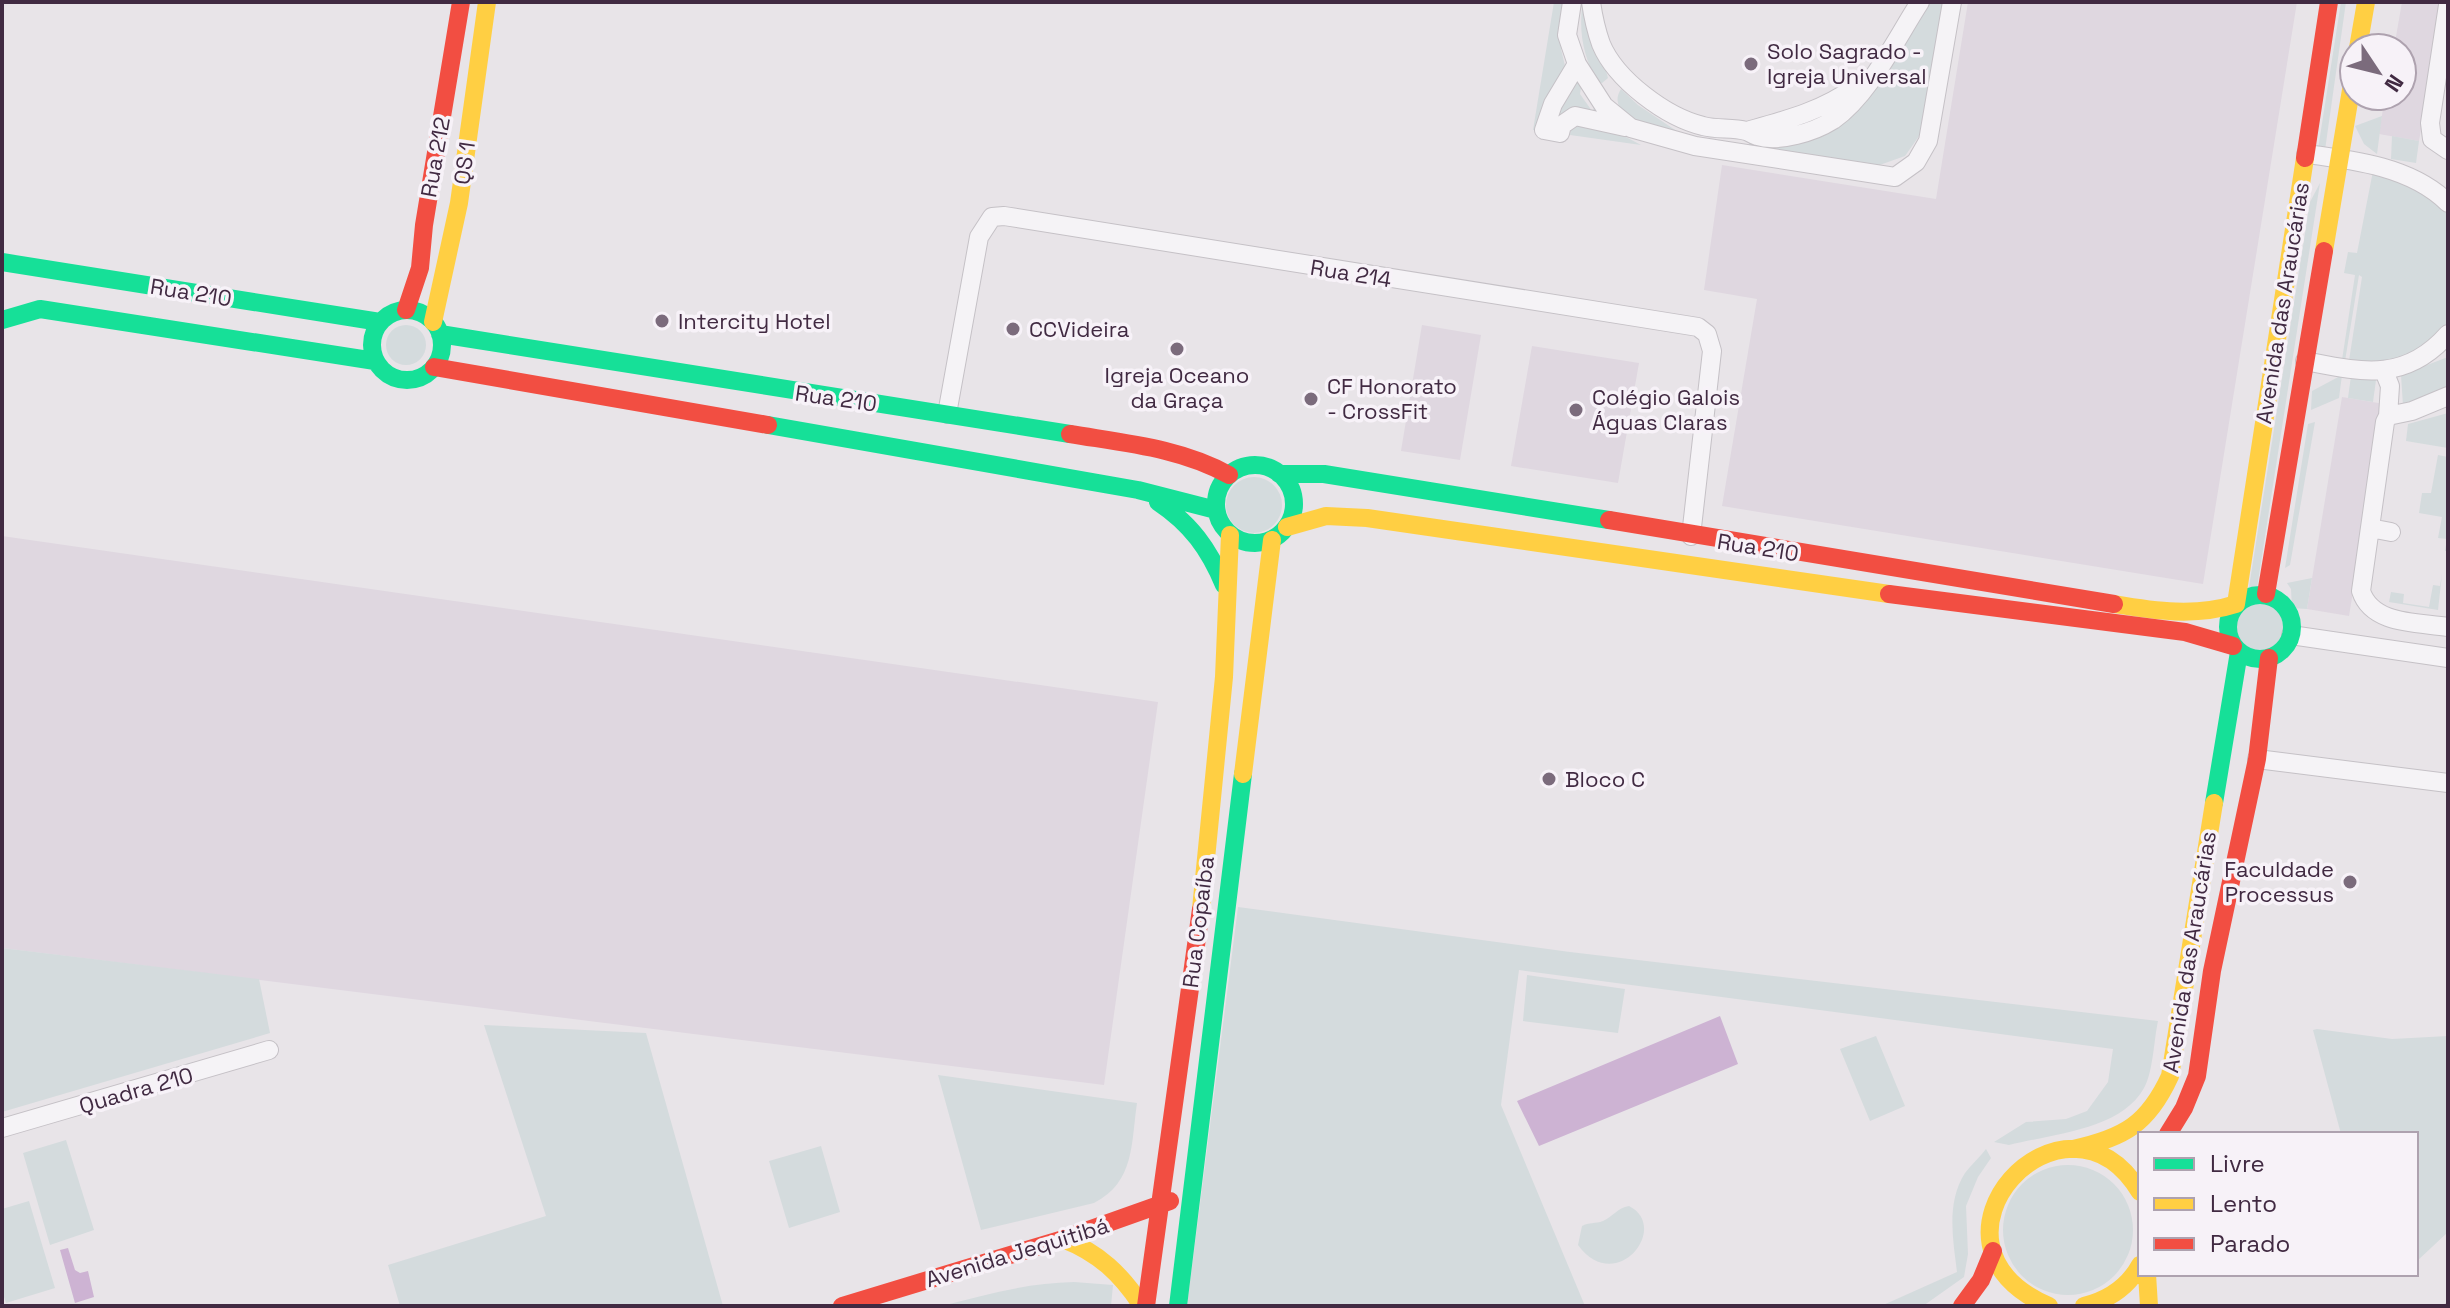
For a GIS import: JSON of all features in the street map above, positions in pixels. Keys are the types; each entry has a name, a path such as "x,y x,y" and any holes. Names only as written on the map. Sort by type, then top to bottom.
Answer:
{"main road":[{"name":"Rua 212","path":"406,310 420,268 424,225 461,2"},
{"name":"QS 1","path":"436,328 454,233 487,2"},
{"name":"Avenida das Araucárias","path":"2236,604 2329,2"},
{"path":"2361,32 2366,2"},
{"name":"Avenida das Araucárias","path":"2266,594 2347,112"},
{"name":"Rua 210","path":"2,262 380,322"},
{"name":"Rua 210","path":"2,320 40,309 375,361"},
{"path":"406,310 425,315 436,328 440,357 434,367 415,380 391,377 375,361 372,341 380,322 406,310"},
{"name":"Rua 210","path":"436,328 770,388 947,414 1180,454 1208,462 1229,475"},
{"name":"Rua 210","path":"434,367 1138,490 1216,510"},
{"path":"1254,465 1279,474 1289,485 1294,499 1293,513 1287,527 1272,540 1250,544 1230,535 1218,520 1216,510 1216,497 1229,475 1254,465"},
{"name":"Rua 210","path":"1279,474 1324,474 2138,608 2186,613 2218,611 2236,604"},
{"path":"1138,490 1193,527 1206,543 1227,593"},
{"name":"Rua 210","path":"1287,527 1310,517 1338,515 1367,518 2015,612 2185,632 2236,649"},
{"path":"1267,587 1278,564 1300,537 1311,530 1367,518"},
{"name":"Rua Copaíba","path":"1144,1306 1199,926 1224,677 1230,535"},
{"name":"Rua Copaíba","path":"1178,1306 1272,540"},
{"path":"2255,594 2266,594 2284,605 2290,614 2291,635 2287,645 2269,658 2254,659 2236,649 2228,636 2227,625 2236,604 2255,594"},
{"name":"Avenida das Araucárias","path":"1993,1251 1990,1232 1992,1212 1998,1194 2009,1177 2027,1161 2049,1152 2105,1143 2128,1132 2147,1118 2161,1098 2170,1076 2236,649"},
{"name":"Avenida das Araucárias","path":"2169,1132 2184,1108 2197,1076 2212,974 2257,759 2269,658"},
{"path":"2186,968 2198,977 2212,974"},
{"path":"2177,1034 2191,1031 2202,1039"},
{"path":"2073,1149 2095,1153 2117,1164 2138,1189"},
{"name":"Avenida Jequitibá","path":"842,1306 1063,1239 1191,1193"},
{"path":"1063,1239 1085,1247 1106,1260 1124,1277 1144,1306"},
{"path":"1993,1251 2005,1275 2024,1294 2048,1306"},
{"path":"1962,1306 1982,1281 1993,1251"},
{"path":"2084,1306 2096,1304 2119,1291 2138,1267"},
{"path":"2147,1276 2149,1306"},
{"path":"2017,1306 2048,1306"}],"street":[{"path":"1572,2 1567,35 1577,64 1604,106 1631,128"},
{"path":"1591,2 1602,47 1628,80 1652,102 1676,117 1704,127 1747,131 1757,137 1789,137 1814,130 1835,118 1860,94 1920,2"},
{"path":"1577,64 1553,104 1544,130 1560,133 1562,125 1575,116 1695,146 1895,177 1916,162 1928,141 1952,2"},
{"path":"2448,5 2443,72 2430,132 2432,139 2448,150"},
{"path":"2306,154 2340,157 2417,180 2432,187 2448,203"},
{"name":"Rua 214","path":"947,414 979,237 992,217 1004,216 1698,327 1707,334 1712,351 1691,536"},
{"path":"2305,361 2354,370 2384,371 2404,365 2447,339"},
{"path":"2384,371 2390,386 2388,416 2361,591 2365,603 2384,617 2448,627"},
{"path":"2388,416 2412,411 2448,396"},
{"path":"2369,534 2390,538"},
{"path":"2291,635 2448,658"},
{"path":"2257,759 2448,783"},
{"name":"Quadra 210","path":"2,1128 269,1050"}],"shaded area":[{"path":"1554,2 1565,2 1561,49 1565,66 1542,131 1533,130"},
{"path":"1926,2 1945,2 1924,129 1905,156 1874,167 1749,150 1749,142 1818,133"},
{"path":"1968,2 2297,2 2203,584 1722,506 1757,299 1704,290 1722,165 1936,199"},
{"path":"2341,2 2346,2 2342,32 2338,32 2338,58 2325,150 2318,149"},
{"path":"2402,2 2443,2 2419,141 2379,134 2382,112 2418,112 2418,32 2397,32"},
{"path":"1582,7 1595,53 1605,67 1608,78 1602,83 1597,82 1586,54 1581,27"},
{"path":"1575,78 1581,88 1580,94 1592,111 1595,107 1599,111 1551,119"},
{"path":"1621,89 1638,105 1684,136 1639,122 1628,115 1620,108 1618,99"},
{"path":"2382,116 2377,154 2364,144 2355,126"},
{"path":"1576,125 1611,129 1641,145 1570,135"},
{"path":"2392,136 2419,141 2416,163 2391,159"},
{"path":"2373,171 2418,185 2448,210 2448,329 2404,361 2348,367 2362,277 2359,275 2345,361 2342,360 2355,275 2344,273 2348,252 2357,253"},
{"path":"2320,183 2257,588 2249,587 2310,202"},
{"path":"406,325 420,331 426,345 420,359 406,365 392,359 386,345 392,331"},
{"path":"1422,325 1481,335 1460,460 1401,451"},
{"name":"Colégio Galois Águas Claras","path":"1532,346 1639,363 1618,483 1511,466"},
{"path":"2448,357 2448,391 2403,406 2401,375"},
{"path":"2342,375 2339,398 2311,410 2312,391"},
{"path":"2351,376 2376,380 2373,402 2348,398"},
{"path":"2342,397 2384,404 2349,616 2307,609"},
{"path":"2448,413 2448,448 2406,441 2408,424"},
{"path":"2315,422 2290,565 2285,568 2308,424"},
{"path":"2438,455 2448,457 2448,551 2445,551 2447,539 2438,538 2442,517 2419,513 2422,493 2431,493"},
{"path":"1254,477 1274,485 1282,505 1274,525 1254,533 1234,525 1226,505 1234,485"},
{"path":"2,536 1158,702 1104,1085 2,948"},
{"path":"2442,574 2438,610 2389,602 2391,592 2404,594 2403,603 2429,607 2433,585 2440,586"},
{"path":"2312,578 2307,609 2292,608 2291,589 2287,583"},
{"path":"2258,602 2275,610 2283,627 2275,644 2258,652 2241,644 2233,627 2241,610"},
{"path":"1238,907 1570,952 2158,1021 2149,1074 2144,1088 2133,1102 2103,1122 2009,1145 1994,1142 2026,1122 2066,1119 2087,1111 2108,1082 2113,1049 1519,970 1501,1105 1585,1306 1187,1306"},
{"path":"2,948 259,979 270,1033 2,1112"},
{"path":"1527,975 1625,989 1618,1033 1523,1021"},
{"path":"1720,1016 1738,1064 1539,1146 1517,1101"},
{"path":"484,1025 646,1033 723,1306 400,1306 388,1265 546,1216"},
{"path":"2313,1030 2392,1039 2448,1036 2448,1232 2418,1260 2418,1132 2340,1132"},
{"path":"1876,1036 1905,1106 1870,1121 1840,1049"},
{"path":"938,1075 1137,1103 1132,1147 1124,1173 1107,1194 1094,1203 981,1230"},
{"path":"66,1140 94,1230 50,1245 23,1153"},
{"path":"821,1146 840,1212 789,1228 769,1161"},
{"path":"1986,1149 1991,1158 1978,1177 1966,1206 1968,1254 1964,1277 1923,1306 1881,1306 1957,1272 1952,1221 1955,1196 1965,1173"},
{"path":"2068,1165 2093,1170 2114,1184 2128,1205 2133,1230 2128,1255 2114,1276 2093,1290 2068,1295 2043,1290 2022,1276 2008,1255 2003,1230 2008,1205 2022,1184 2043,1170"},
{"path":"29,1201 55,1288 6,1303 2,1291 2,1209"},
{"path":"1629,1206 1640,1216 1644,1228 1634,1253 1622,1261 1608,1264 1593,1259 1578,1245 1582,1226 1603,1221"},
{"path":"68,1248 75,1270 80,1273 88,1271 94,1297 75,1303 60,1250"},
{"path":"1074,1282 1113,1285 1111,1306 942,1306 1024,1287"}],"traffic: fast":[{"path":"2,262 380,322"},
{"path":"2,320 40,309 375,361"},
{"path":"407,310 432,320 442,345 432,370 407,380 382,370 372,345 382,320 407,310"},
{"path":"440,334 1070,434"},
{"path":"768,425 1138,490 1216,510"},
{"path":"1255,465 1270,468 1283,476 1291,489 1294,504 1291,519 1283,532 1270,540 1255,543 1240,540 1227,532 1219,519 1216,504 1219,489 1227,476 1240,468 1255,465"},
{"path":"1279,474 1324,474 1609,520"},
{"path":"1158,502 1198,538 1224,585"},
{"path":"2254,595 2266,595 2283,604 2290,615 2292,627 2290,639 2283,650 2266,659 2254,659 2242,654 2233,645 2228,633 2228,621 2233,609 2242,600 2254,595"},
{"path":"2214,803 2239,652"},
{"path":"1178,1306 1243,774"}],"traffic: slow":[{"path":"433,322 459,203 487,2"},
{"path":"2361,32 2366,2"},
{"path":"2324,251 2347,112"},
{"path":"2114,604 2191,612 2236,604 2305,158"},
{"path":"1287,527 1326,516 1367,518 1889,594"},
{"path":"1201,909 1224,677 1230,535"},
{"path":"1243,774 1272,540"},
{"path":"2073,1149 2107,1140 2132,1126 2153,1106 2170,1076 2214,803"},
{"path":"2049,1306 2008,1278 1991,1244 1993,1210 2011,1179 2039,1157 2073,1149 2109,1159 2138,1190"},
{"path":"1063,1239 1088,1251 1108,1266 1142,1306"},
{"path":"2084,1306 2116,1292 2138,1268"},
{"path":"2147,1276 2149,1306"}],"traffic: jam":[{"path":"406,310 420,268 424,225 461,2"},
{"path":"2305,158 2329,2"},
{"path":"2266,594 2324,251"},
{"path":"434,367 768,425"},
{"path":"1070,434 1192,458 1229,475"},
{"path":"1609,520 2114,604"},
{"path":"1889,594 2185,632 2233,646"},
{"path":"2169,1132 2184,1108 2197,1076 2212,971 2257,759 2269,658"},
{"path":"1146,1306 1201,909"},
{"path":"842,1306 1063,1239 1170,1201"},
{"path":"1962,1306 1981,1280 1993,1251"}],"place":[{"name":"Solo Sagrado - Igreja Universal","path":"1751,64"},
{"name":"Intercity Hotel","path":"662,321"},
{"name":"CCVideira","path":"1013,329"},
{"name":"Igreja Oceano da Graça","path":"1177,349"},
{"name":"CF Honorato - CrossFit","path":"1311,399"},
{"name":"Colégio Galois Águas Claras","path":"1576,410"},
{"name":"Bloco C","path":"1549,779"},
{"name":"Faculdade Processus","path":"2350,882"}]}
